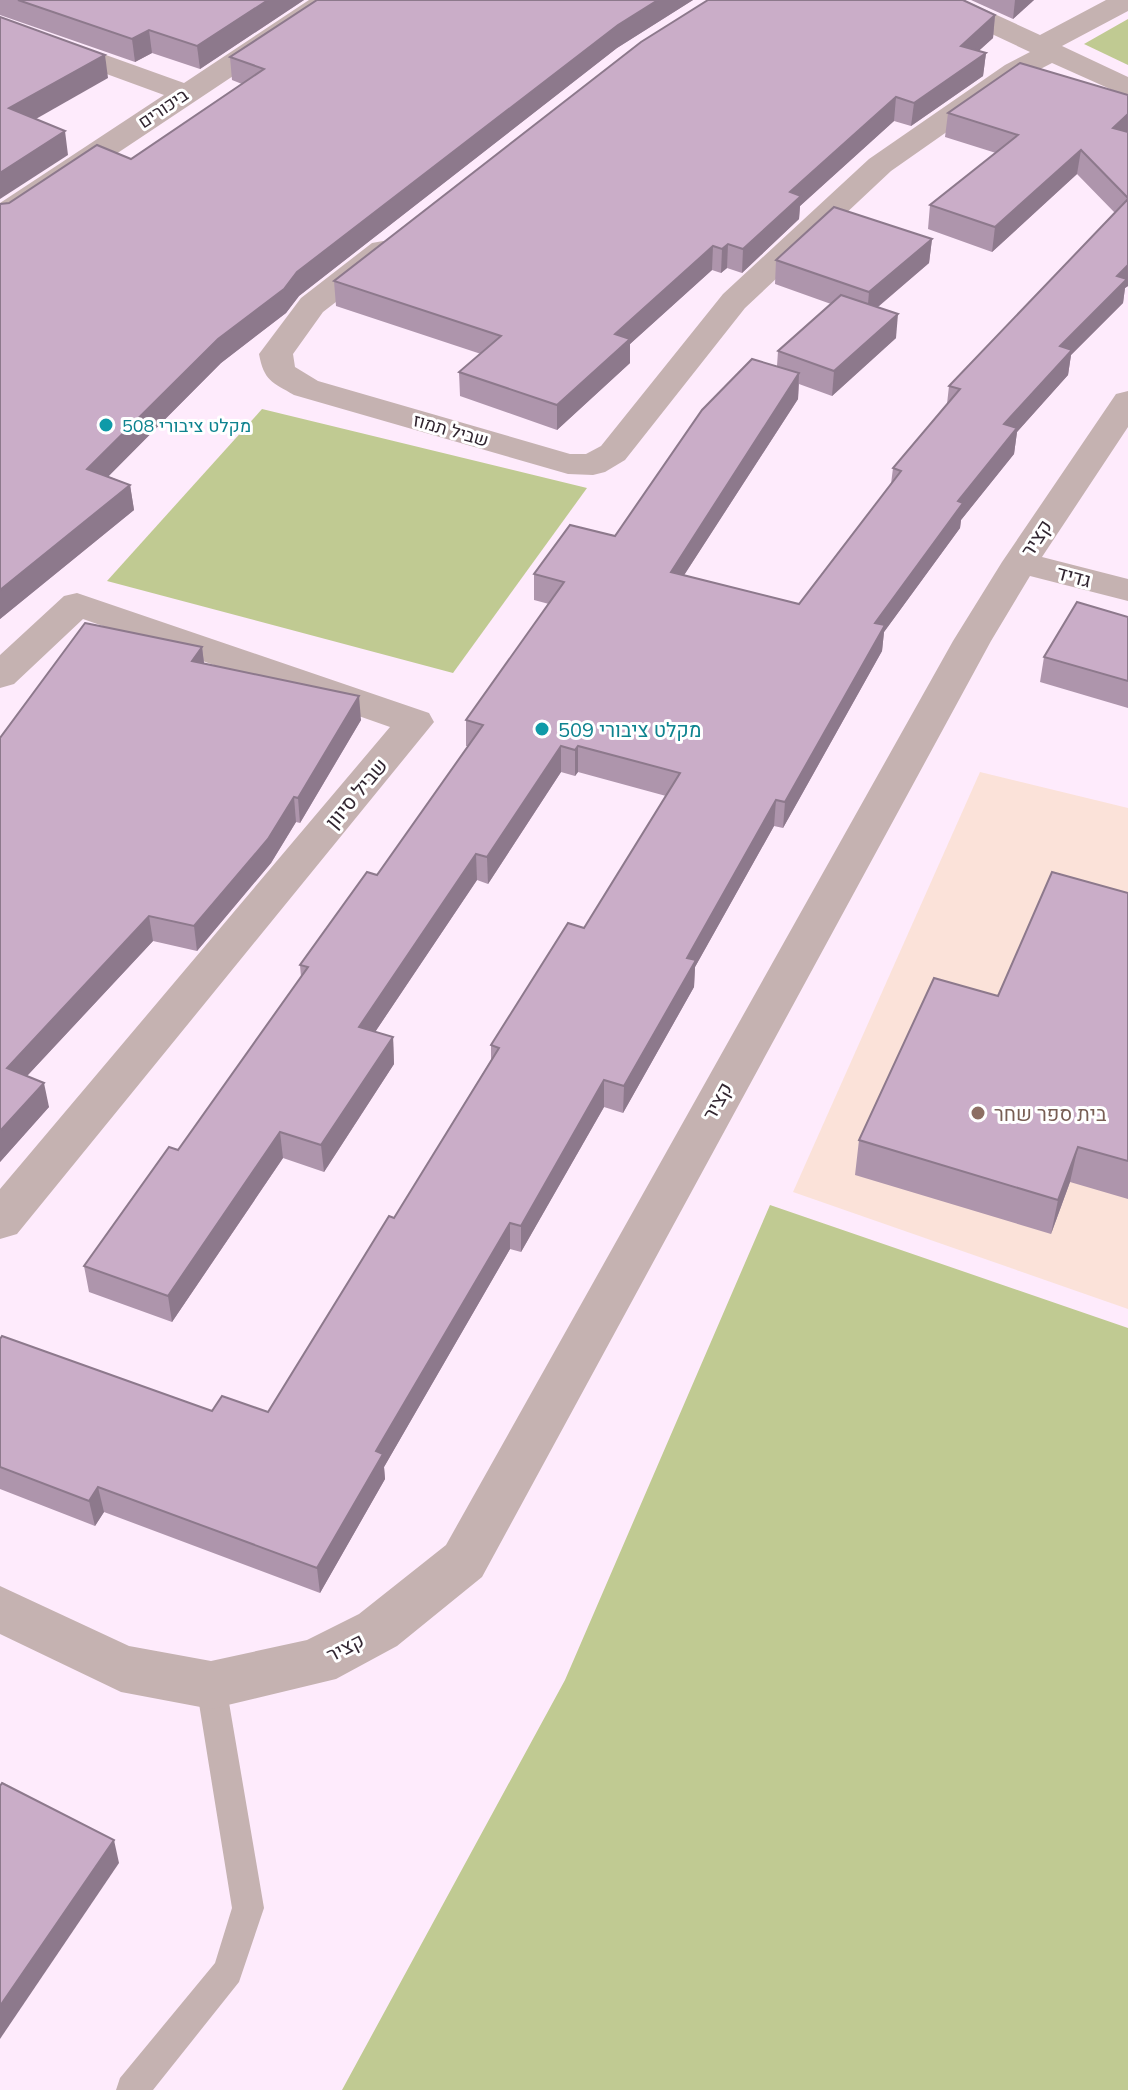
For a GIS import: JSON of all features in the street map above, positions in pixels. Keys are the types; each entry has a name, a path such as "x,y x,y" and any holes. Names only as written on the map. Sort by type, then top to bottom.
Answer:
{"street":[{"name":"ביכורים","path":"0,217 328,0"},
{"path":"942,0 1128,88"},
{"name":"שביל תמוז","path":"410,229 312,305 276,354 279,372 306,388 568,464 593,465 613,453 734,301 880,165 1046,49 1127,0"},
{"path":"0,25 185,93"},
{"name":"קציר","path":"0,1609 121,1668 211,1685 317,1662 378,1630 464,1561 972,641 1020,562 1128,401"},
{"name":"גדיד","path":"1020,562 1128,590"},
{"name":"שביל סיוון","path":"0,676 77,604 415,722 0,1221"}],"lane":[{"path":"132,2090 228,1971 248,1908 211,1685"}],"shaded area":[{"name":"בית ספר שחר","path":"980,772 1128,808 1128,1309 793,1192"}],"green space":[{"path":"1128,19 1128,65 1084,44"},
{"path":"262,409 587,488 453,673 107,581"},
{"path":"770,1205 1128,1328 1128,2090 342,2090 565,1680"}],"building":[{"path":"18,0 268,0 197,46 149,30 132,39"},
{"path":"317,0 658,0 618,25 297,272 284,289 218,339 87,469 130,485 0,590 0,204 9,203 97,145 131,159 264,69 230,57"},
{"path":"708,0 963,0 995,15 961,46 986,53 914,103 896,97 790,192 801,196 743,249 728,244 722,249 713,246 615,334 630,339 557,405 459,372 501,336 334,281 641,42"},
{"path":"0,17 105,55 9,108 65,131 0,173"},
{"path":"1020,63 1128,95 1128,114 1113,128 1128,132 1128,198 1081,150 995,227 930,205 1018,135 948,113"},
{"path":"1128,199 1128,265 1117,276 1127,279 1060,346 1072,350 1004,424 1017,428 958,501 963,503 875,623 885,625 785,802 776,800 687,958 696,960 624,1086 604,1080 521,1226 510,1223 376,1451 383,1454 317,1568 98,1487 89,1501 0,1467 2,1336 212,1411 222,1396 268,1412 389,1216 394,1218 499,1048 491,1045 568,923 584,928 680,773 578,746 575,750 561,746 487,857 476,854 359,1027 393,1037 321,1145 280,1132 168,1296 84,1266 169,1147 178,1150 308,967 300,965 367,872 377,875 483,725 466,720 564,582 534,574 570,525 615,536 702,410 752,359 799,373 671,572 799,604 901,471 893,468 960,389 949,386"},
{"path":"834,207 932,239 869,292 776,260"},
{"path":"841,295 898,314 834,371 778,351"},
{"path":"1077,602 1128,617 1128,681 1044,657"},
{"path":"85,623 202,647 192,661 359,696 298,798 294,797 268,839 194,926 149,916 7,1068 44,1083 0,1131 0,738"},
{"path":"1052,872 1128,893 1128,1161 1078,1147 1058,1200 859,1140 934,978 998,996"},
{"path":"2,1783 114,1840 0,2006 0,1786"}],"place":[{"name":"מקלט ציבורי 508","path":"106,425"},
{"name":"מקלט ציבורי 509","path":"542,729"},
{"name":"בית ספר שחר","path":"978,1113"}]}
